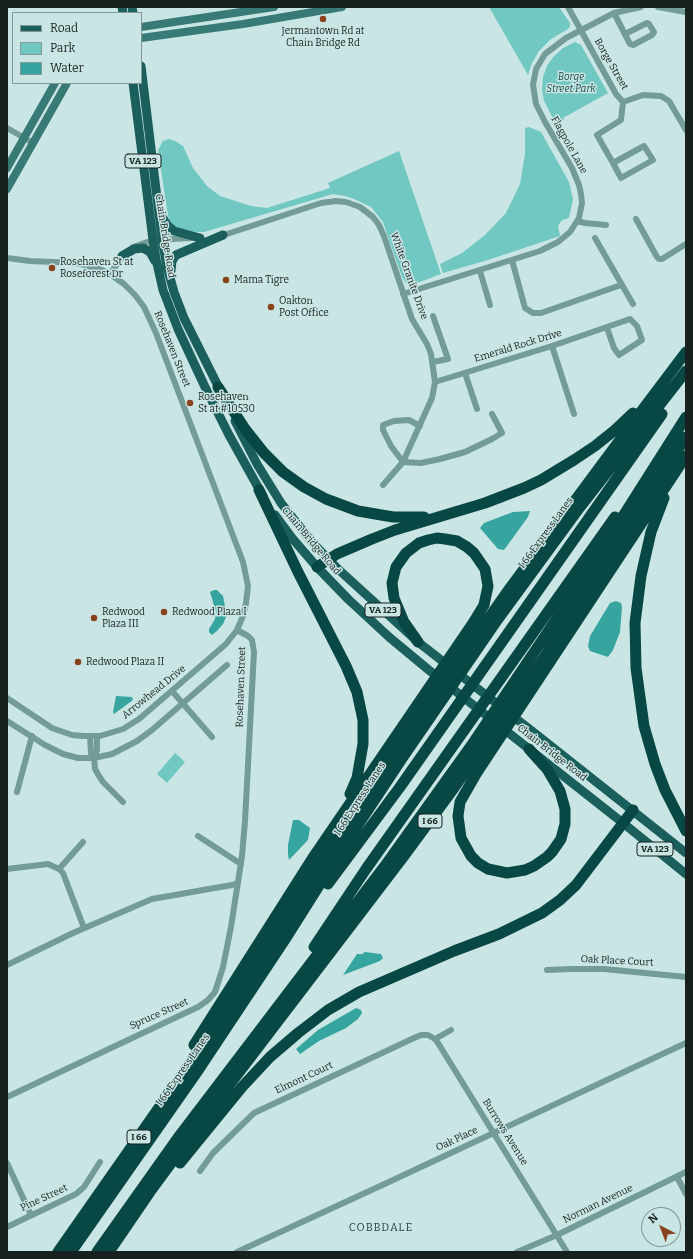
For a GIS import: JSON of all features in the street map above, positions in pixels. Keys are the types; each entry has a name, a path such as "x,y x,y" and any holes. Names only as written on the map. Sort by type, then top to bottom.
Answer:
{"highway":[{"path":"317,567 328,559 348,549 384,534 492,501 541,480 574,460 615,430 632,413 656,383 683,356"},
{"name":"I 66","path":"58,1252 219,1022 327,854 420,716 510,588 683,356"},
{"name":"I 66 Express Lanes","path":"71,1252 199,1069 403,757 498,619 580,507 686,372"},
{"path":"284,941 299,925 400,786 686,379"},
{"path":"218,387 264,454 283,472 315,494 342,506 368,514 407,518 445,516"},
{"path":"97,1252 180,1135 260,1027 382,869 471,746 580,584 686,417"},
{"path":"260,1027 366,869 597,541 678,429"},
{"name":"I 66","path":"109,1252 152,1189 211,1109 454,788 550,647 686,437"},
{"path":"529,749 547,769 560,791 565,809 564,832 552,852 534,866 519,872 502,872 488,869 468,852 463,843 458,822 460,802 476,774 686,456"},
{"path":"686,456 660,507 651,532 639,590 635,645 638,689 644,726 655,764 665,790 686,831"},
{"path":"181,1077 191,1050 314,856 348,799 357,778 363,744 363,720 356,692 346,666 298,572 259,490"},
{"path":"314,856 484,605 488,586 485,569 474,553 467,547 457,542 437,538 419,543 406,553 396,567 392,583 394,598 404,622 418,642"},
{"path":"152,1189 177,1166 242,1087 265,1062 298,1033 328,1010 359,992 454,951 499,934 542,914 576,885 633,810"}],"main road":[{"path":"142,27 274,7"},
{"path":"142,38 243,24 342,7"},
{"name":"Chain Bridge Road","path":"142,74 159,211 157,264 163,290 178,329 229,435 259,490 282,525 317,567 379,628 478,710 686,874"},
{"path":"7,168 54,84"},
{"path":"7,189 66,84"},
{"name":"Chain Bridge Road","path":"133,84 157,239 184,318 252,456 272,490 297,525 328,559 418,642 439,658 475,680 520,721 686,853"},
{"path":"159,211 162,219 174,231 200,238"},
{"path":"172,284 171,264 176,255 223,235"},
{"path":"122,256 134,249 143,248 150,252 157,264"}],"street":[{"name":"Borge Street","path":"568,7 616,94 623,102 621,120 596,135 612,163 621,178 653,160 644,146 612,163"},
{"name":"Flagpole Lane","path":"403,294 540,251 558,242 570,232 577,221 582,203 579,185 572,168 538,110 534,98 533,85 536,69 545,54 562,40 614,13 640,7"},
{"path":"658,7 686,12"},
{"path":"614,13 625,34"},
{"path":"623,102 643,95 661,96 669,101 686,130"},
{"path":"7,128 33,143"},
{"name":"White Granite Drive","path":"122,256 133,246 157,239 200,238 223,235 321,203 336,201 351,203 369,213 379,225 384,236 412,319 427,344 433,362 434,382 432,398 403,462 383,485"},
{"path":"636,219 659,259 662,259 686,244"},
{"path":"577,221 606,225"},
{"path":"594,238 632,304"},
{"path":"110,274 122,256"},
{"name":"Rosehaven Street","path":"7,258 88,265 110,274 124,284 135,295 151,320 243,562 247,577 248,595 243,616 237,630 252,640 254,652 246,813 238,883"},
{"path":"512,260 525,308 533,313 541,313 621,285"},
{"path":"480,270 490,305"},
{"path":"433,316 448,359 433,362"},
{"name":"Emerald Rock Drive","path":"434,382 552,346 606,328 630,320 637,326 642,340 619,355 614,348 606,328"},
{"path":"552,346 574,414"},
{"path":"465,373 477,409"},
{"path":"420,426 409,420 394,421 383,425 383,430 391,446 403,462 421,463 465,452 502,434 492,414"},
{"name":"Arrowhead Drive","path":"7,698 52,728 72,735 97,736 117,731 139,720 220,650 237,630"},
{"path":"7,722 63,754 78,758 94,758 112,754 137,741 152,730 227,665"},
{"path":"172,691 212,737"},
{"path":"17,792 32,736"},
{"path":"90,736 91,753 94,758 95,769 103,782 123,802"},
{"path":"94,758 97,750 97,736"},
{"path":"198,836 241,864"},
{"path":"60,869 83,842"},
{"path":"7,869 48,864 60,869 63,873 84,928"},
{"path":"7,965 84,928 152,899 238,883"},
{"name":"Spruce Street","path":"7,1096 198,1007 208,1000 217,986 223,967 238,883"},
{"name":"Oak Place Court","path":"547,970 604,969 686,977"},
{"path":"435,1039 451,1030"},
{"name":"Elmont Court","path":"200,1171 213,1153 254,1113 414,1038 425,1035 432,1036 435,1039"},
{"name":"Burrows Avenue","path":"435,1039 568,1252"},
{"name":"Oak Place","path":"237,1252 686,1042"},
{"name":"Pine Street","path":"7,1227 79,1192 84,1187 100,1162"},
{"path":"7,1163 31,1215"},
{"name":"Norman Avenue","path":"517,1252 557,1235 686,1172"},
{"path":"678,1177 686,1194"}],"green space":[{"name":"Borge Street Park","path":"489,7 559,7 570,23 570,26 568,29 551,39 539,51 532,63 528,75"},
{"name":"Borge Street Park","path":"575,42 581,45 608,93 563,118 564,120 556,124 544,101 542,89 543,77 547,66 554,56 563,48"},
{"path":"529,127 541,132 569,182 573,199 569,218 562,220 558,226 560,236 443,273 440,264 462,253 485,235 506,213 520,184 525,154 525,128"},
{"path":"169,139 183,146 193,168 207,186 220,196 251,206 267,208 330,188 328,183 399,151 441,274 412,285 407,284 402,277 383,222 371,207 345,196 333,194 204,232 180,229 174,226 168,216 158,150 163,141"},
{"path":"175,753 185,762 167,783 157,774"}],"water":[{"path":"530,511 528,517 504,550 498,549 480,528 484,523 513,512"},
{"path":"217,590 223,596 226,617 223,624 212,635 209,632 209,629 215,619 216,612 210,592"},
{"path":"616,601 621,603 622,607 620,632 613,650 608,657 590,651 588,646 590,636 610,603"},
{"path":"116,696 132,697 133,700 114,714 113,712"},
{"path":"293,820 299,820 310,828 308,840 289,860 288,845"},
{"path":"365,952 381,954 383,958 380,961 343,975 357,954 362,954"},
{"path":"356,1008 361,1010 362,1013 358,1019 346,1028 319,1041 300,1054 296,1049 318,1030"}],"place":[{"name":"Jermantown Rd at Chain Bridge Rd","path":"323,19"},
{"name":"Rosehaven St at Roseforest Dr","path":"52,268"},
{"name":"Mama Tigre","path":"226,280"},
{"name":"Oakton Post Office","path":"271,307"},
{"name":"Rosehaven St at #10530","path":"190,403"},
{"name":"Redwood Plaza I","path":"164,612"},
{"name":"Redwood Plaza III","path":"94,618"},
{"name":"Redwood Plaza II","path":"78,662"}],"district":[{"name":"COBBDALE","path":"381,1228"}]}
